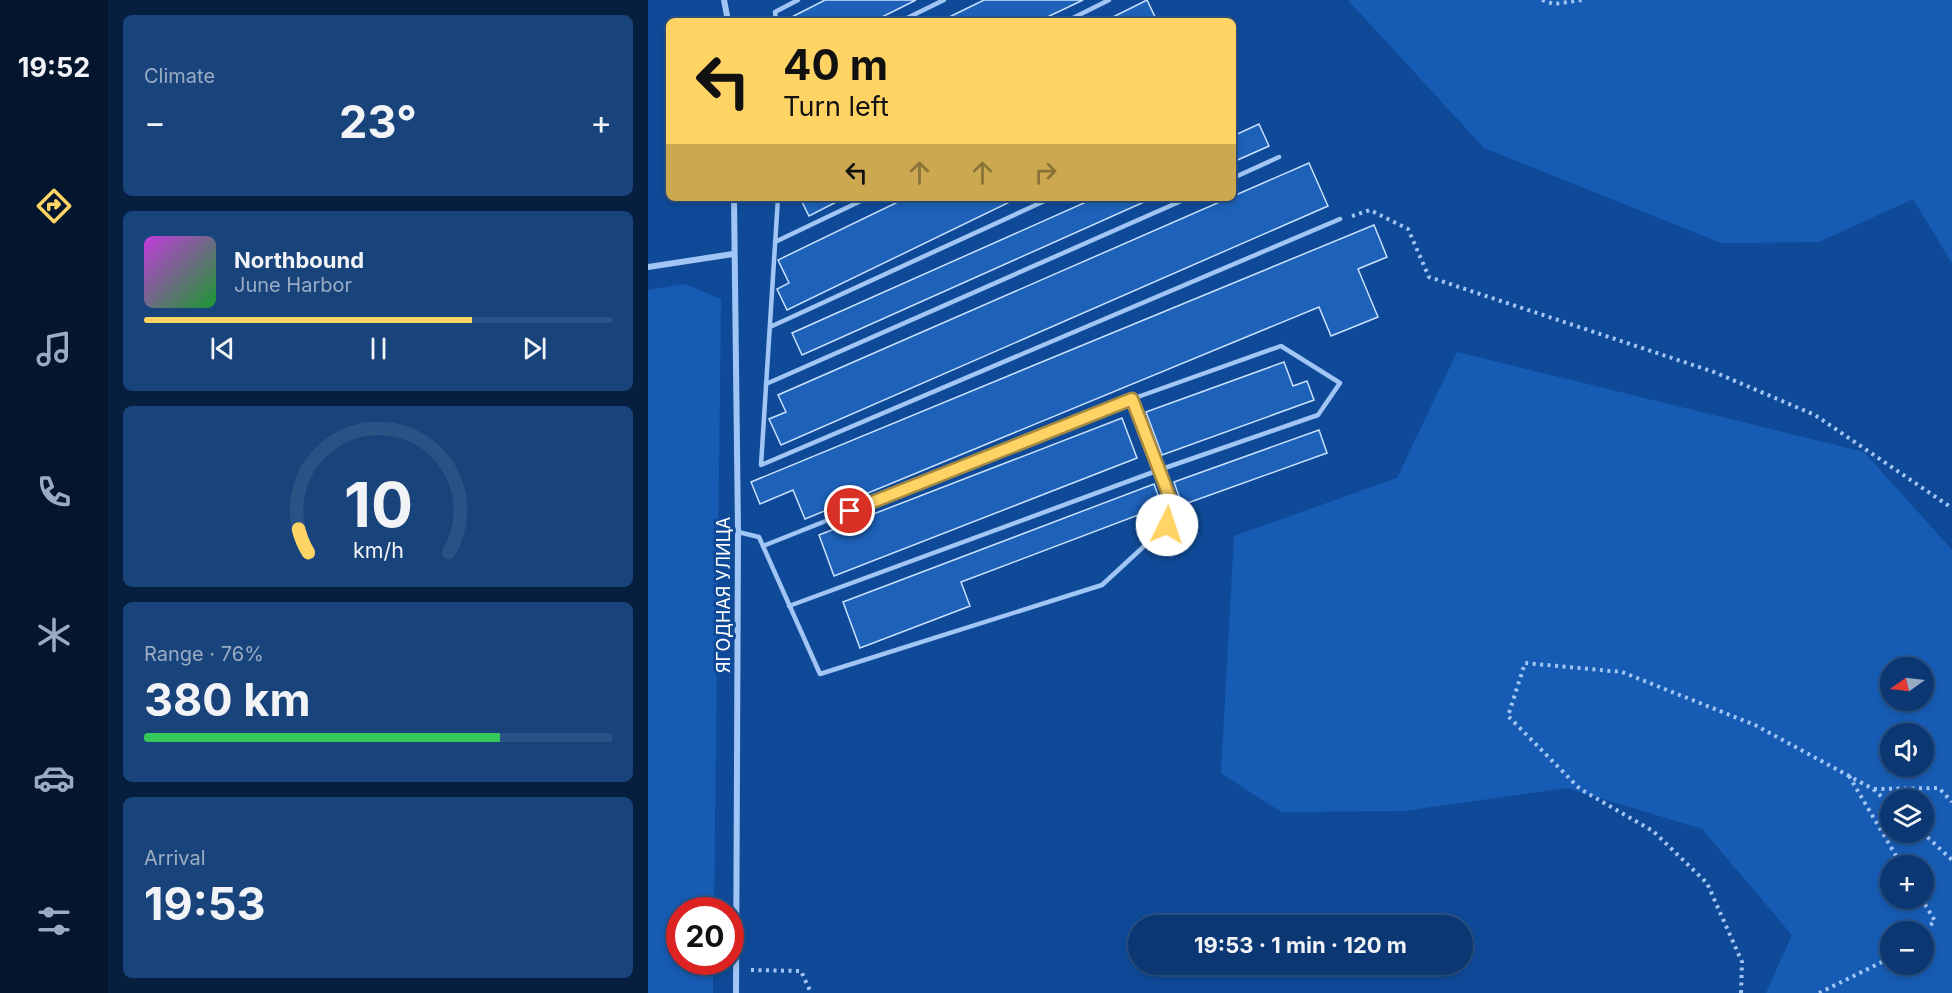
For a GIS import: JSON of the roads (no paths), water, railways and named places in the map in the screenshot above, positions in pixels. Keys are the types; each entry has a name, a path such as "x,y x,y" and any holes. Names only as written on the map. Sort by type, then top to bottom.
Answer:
{"street":[{"path":"724,0 727,18"},
{"name":"ЯГОДНАЯ УЛИЦА","path":"734,201 738,532 736,993"},
{"path":"648,267 733,254"}],"lane":[{"path":"776,18 775,12 798,0"},
{"path":"908,18 944,0"},
{"path":"1073,18 1109,0"},
{"path":"1236,177 1280,157"},
{"path":"778,201 761,465 1340,219"},
{"path":"776,242 861,201"},
{"path":"770,327 1044,201"},
{"path":"766,384 1181,201"},
{"path":"763,546 1132,399 1281,346 1340,383 1318,415 1159,470 789,606"},
{"path":"738,532 759,537 820,674 1102,585 1167,525 1171,501 1132,399"}]}
